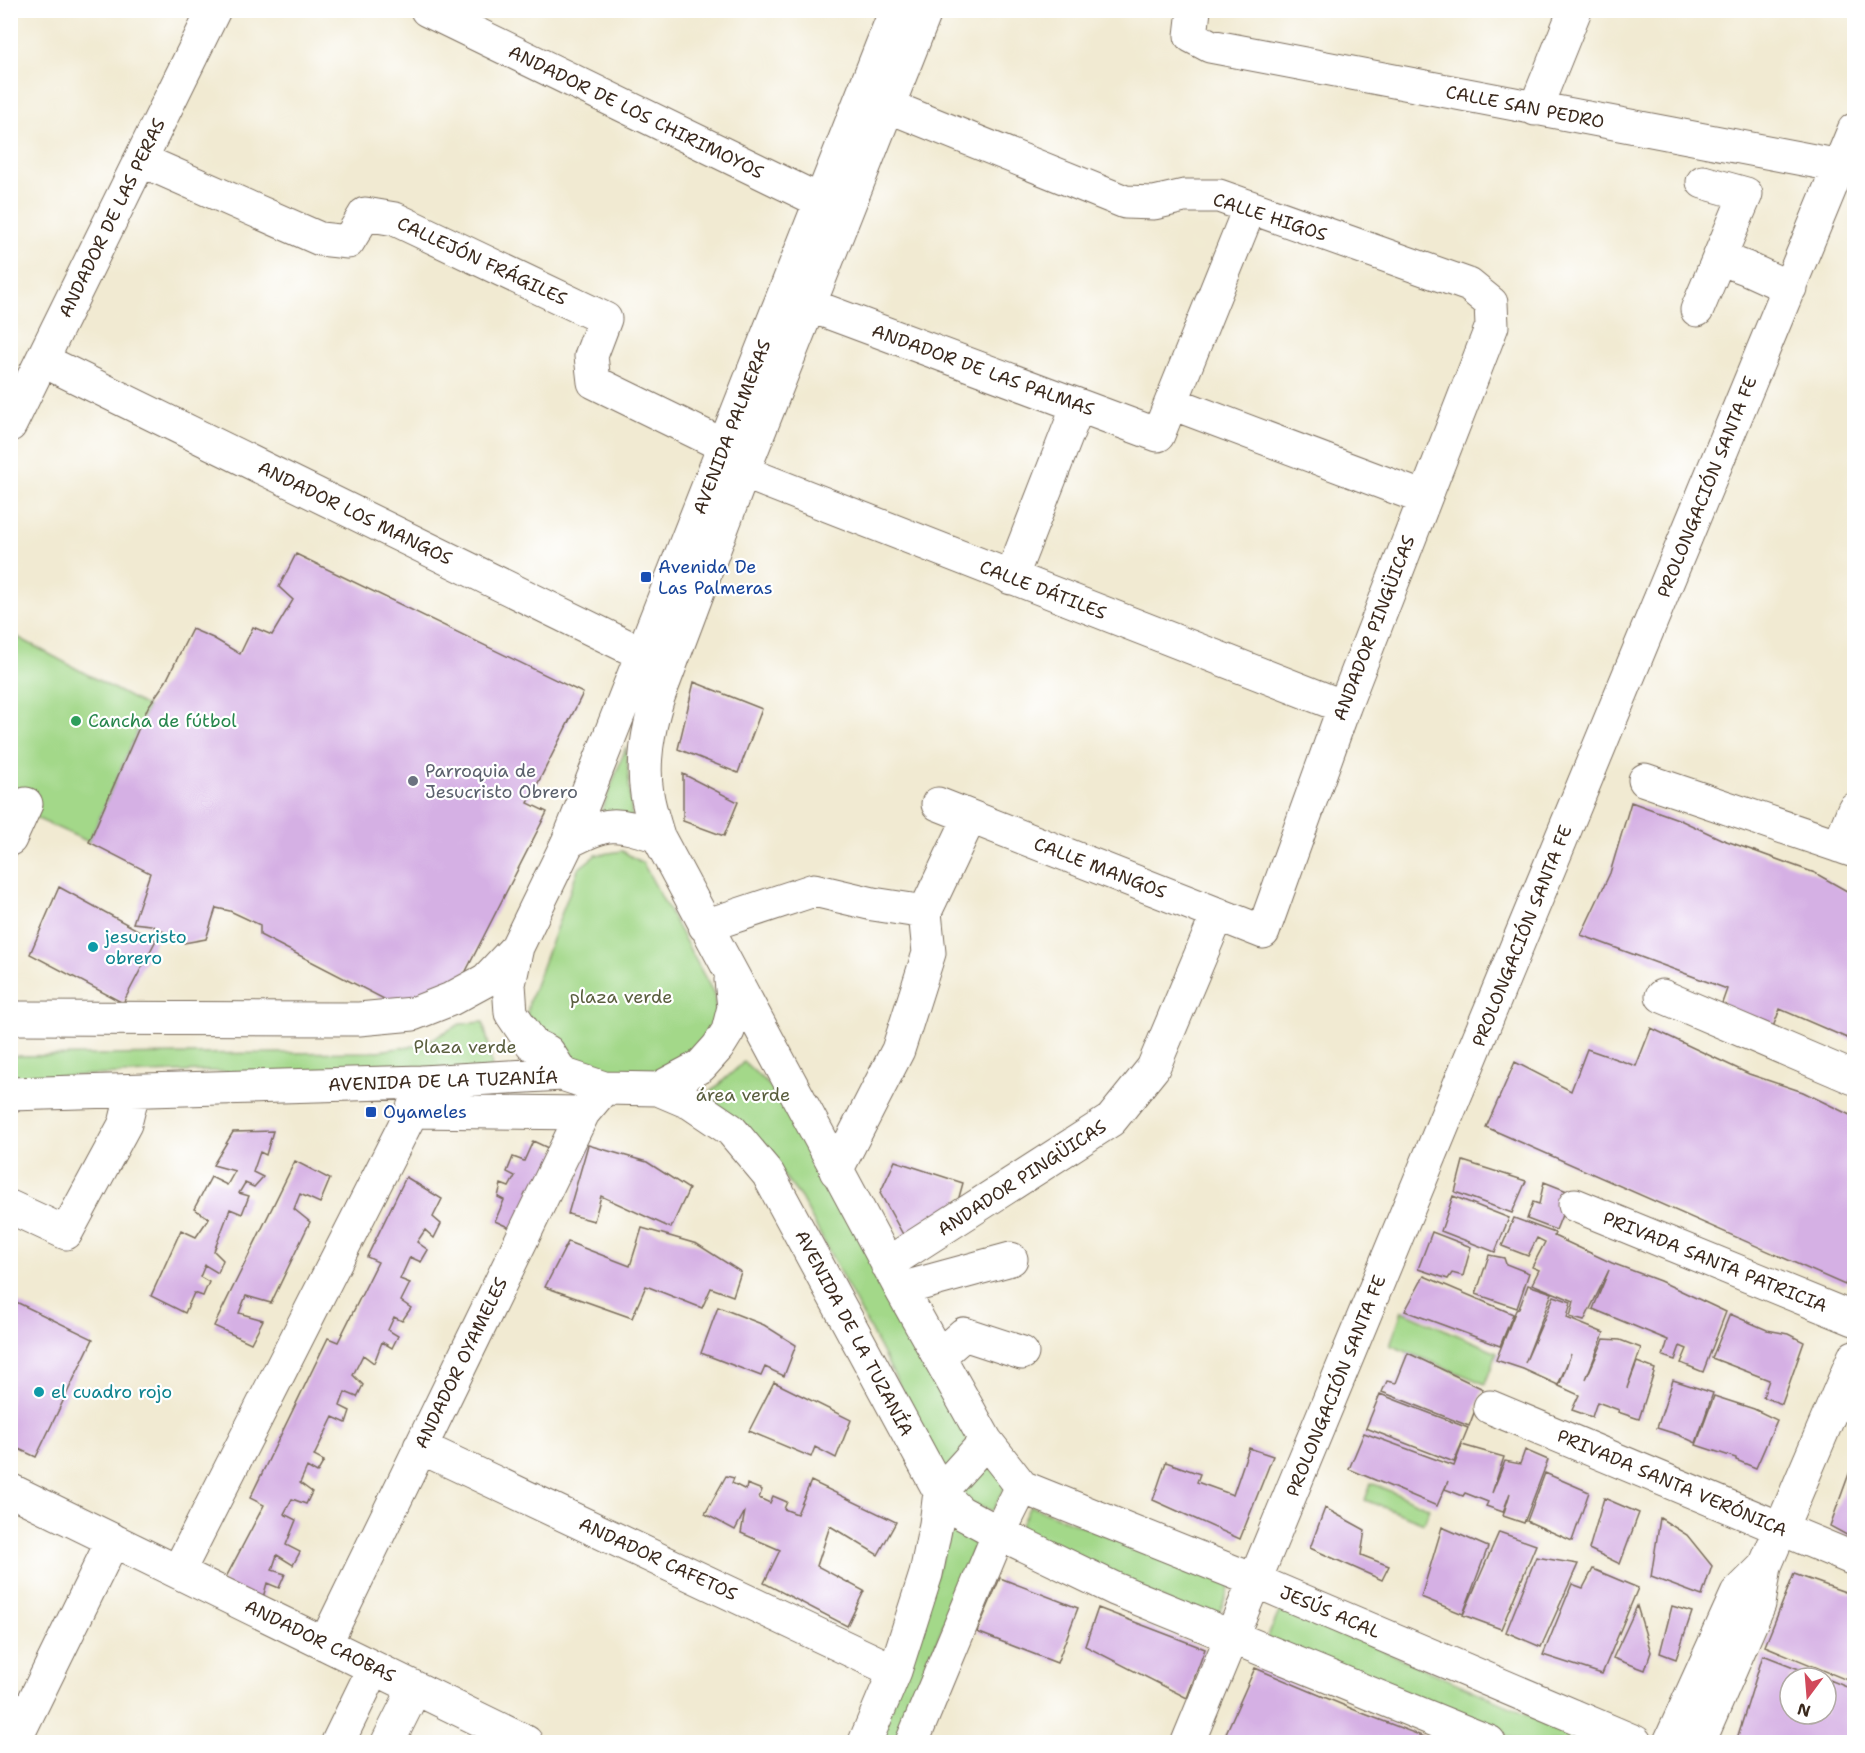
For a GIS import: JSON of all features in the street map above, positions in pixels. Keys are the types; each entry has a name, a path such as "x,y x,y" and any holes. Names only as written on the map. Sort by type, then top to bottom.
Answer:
{"street":[{"name":"ANDADOR DE LAS PERAS","path":"10,425 214,10"},
{"name":"ANDADOR DE LOS CHIRIMOYOS","path":"427,10 833,208"},
{"name":"AVENIDA PALMERAS","path":"568,842 743,472 809,305 833,208 896,10"},
{"name":"AVENIDA PALMERAS","path":"658,836 647,795 645,758 656,660 725,446 833,208 888,106 926,10"},
{"name":"CALLE SAN PEDRO","path":"1194,10 1191,36 1210,46 1840,166"},
{"path":"1535,109 1575,10"},
{"name":"CALLE HIGOS","path":"888,106 1125,202 1154,202 1184,196 1219,196 1469,285 1491,303 1492,326"},
{"name":"PROLONGACIÓN SANTA FE","path":"1188,1743 1854,130"},
{"name":"CALLEJÓN FRÁGILES","path":"141,160 320,239 348,242 365,214 395,219 605,319 591,356 594,382 725,446"},
{"path":"1697,310 1746,194 1703,182"},
{"path":"1250,207 1172,403 1424,498"},
{"path":"1719,258 1790,288"},
{"name":"ANDADOR DE LAS PALMAS","path":"809,305 1158,435 1172,403"},
{"name":"ANDADOR PINGÜICAS","path":"1263,932 1344,706 1492,326"},
{"name":"ANDADOR LOS MANGOS","path":"42,360 656,660"},
{"path":"1011,578 1078,406"},
{"name":"CALLE DÁTILES","path":"743,472 1344,706"},
{"path":"1645,780 1847,849 1854,809"},
{"path":"10,839 26,804"},
{"name":"CALLE MANGOS","path":"938,804 1263,932"},
{"path":"836,1171 898,1050 929,953 925,912 970,817"},
{"path":"562,1074 548,1052 532,1044 511,1013 509,984 516,947 568,842 593,829 610,824 658,836 730,975 894,1277 986,1441 1022,1487 999,1533 912,1743"},
{"path":"705,926 814,890 873,904 925,912"},
{"name":"ANDADOR PINGÜICAS","path":"894,1277 1111,1120 1153,1068 1218,914"},
{"path":"10,1018 359,1019 413,1014 451,999 486,980 516,947"},
{"path":"658,1089 701,1066 723,1039 728,1031 734,1007 730,975"},
{"path":"1662,996 1854,1078"},
{"name":"AVENIDA DE LA TUZANÍA","path":"10,1094 133,1092 417,1097 562,1074 604,1088 658,1089 691,1104 730,1130 768,1174 940,1492"},
{"name":"ANDADOR OYAMELES","path":"325,1644 583,1113 604,1088"},
{"path":"10,1207 66,1233 125,1124 133,1092"},
{"path":"178,1572 417,1097 583,1113"},
{"name":"PRIVADA SANTA PATRICIA","path":"1575,1205 1854,1319"},
{"path":"894,1277 1011,1259"},
{"path":"939,1356 964,1334 1022,1353"},
{"path":"1699,1743 1759,1604 1765,1566 1854,1357"},
{"name":"PRIVADA SANTA VERÓNICA","path":"1490,1407 1854,1559"},
{"path":"865,1743 895,1671 926,1574 940,1492 986,1441"},
{"name":"ANDADOR CAFETOS","path":"420,1447 895,1671"},
{"name":"JESÚS ACAL","path":"1022,1487 1256,1581 1635,1743"},
{"name":"ANDADOR CAOBAS","path":"10,1490 526,1743"},
{"path":"940,1492 960,1512 1115,1589 1469,1739"},
{"path":"14,1743 113,1540"},
{"path":"1670,1743 1737,1594 1765,1566"},
{"path":"338,1743 374,1668"},
{"path":"388,1743 415,1688"}],"green space":[{"name":"Cancha de fútbol","path":"10,633 148,707 89,842 11,807"},
{"path":"626,747 632,818 599,818"},
{"name":"plaza verde","path":"622,851 643,863 714,994 719,1033 658,1089 562,1074 524,1032 529,1002 578,869 596,855"},
{"name":"Plaza verde","path":"483,1022 492,1069 279,1074 206,1071 11,1078 10,1056 371,1052 421,1045 460,1024"},
{"name":"área verde","path":"744,1062 785,1100 981,1437 948,1478 801,1198 746,1128 706,1096"},
{"path":"1402,1311 1497,1352 1485,1384 1390,1345"},
{"path":"984,1462 1007,1482 993,1511 974,1505 959,1491"},
{"path":"1371,1483 1430,1508 1424,1523 1365,1500"},
{"path":"1030,1506 1231,1583 1215,1624 1018,1531"},
{"path":"952,1528 975,1543 898,1742 879,1742"},
{"path":"1282,1606 1590,1742 1522,1742 1267,1638"}],"building":[{"name":"Parroquia de Jesucristo Obrero","path":"296,554 583,693 528,803 547,812 465,973 436,1005 413,1014 260,935 260,925 230,911 216,908 206,939 184,943 151,925 133,923 150,873 89,842 148,707 166,681 192,629 240,654 253,627 272,635 293,600 279,587"},
{"path":"694,682 762,709 738,773 678,749"},
{"path":"683,774 738,802 724,836 683,821"},
{"path":"1631,802 1678,819 1721,839 1815,873 1854,895 1854,1041 1780,1009 1773,1027 1721,1006 1727,989 1581,935 1610,873"},
{"name":"jesucristo obrero","path":"59,887 156,940 123,1003 30,954"},
{"path":"1651,1028 1749,1074 1803,1092 1854,1117 1854,1262 1845,1285 1486,1127 1515,1062 1571,1091 1587,1049 1636,1066"},
{"path":"273,1131 266,1155 260,1152 253,1172 263,1177 254,1187 245,1183 239,1193 249,1196 242,1214 230,1209 214,1251 223,1260 218,1273 205,1265 200,1277 209,1282 203,1296 194,1293 185,1313 151,1296 181,1230 196,1237 209,1218 194,1209 211,1177 227,1185 235,1171 213,1165 233,1132"},
{"path":"533,1141 561,1154 521,1233 495,1221 504,1200 498,1197 501,1184 509,1187 515,1176 507,1172 513,1157 524,1161"},
{"path":"588,1145 647,1162 689,1189 671,1228 601,1196 594,1221 568,1214"},
{"path":"295,1161 330,1179 320,1203 300,1194 294,1209 310,1222 271,1303 246,1296 239,1313 263,1320 251,1343 214,1326"},
{"path":"895,1161 963,1183 954,1215 905,1238 880,1193"},
{"path":"1463,1161 1526,1181 1512,1213 1455,1192"},
{"path":"406,1177 442,1199 433,1217 441,1224 434,1238 425,1230 417,1242 428,1250 421,1262 410,1257 400,1279 410,1283 401,1301 411,1308 402,1321 394,1317 388,1330 398,1336 392,1348 382,1342 374,1363 363,1355 353,1375 363,1385 357,1397 345,1392 340,1406 350,1411 346,1423 333,1417 314,1456 324,1461 317,1473 307,1467 300,1483 312,1492 306,1504 292,1499 284,1514 296,1520 286,1545 300,1552 293,1565 277,1555 272,1570 285,1574 279,1588 267,1583 261,1605 223,1583 264,1505 250,1498 328,1338 338,1342 378,1262 367,1257"},
{"path":"1544,1182 1567,1191 1564,1210 1556,1230 1527,1219 1533,1202 1539,1204"},
{"path":"1453,1196 1509,1218 1495,1252 1441,1231"},
{"path":"1514,1218 1555,1233 1554,1236 1612,1263 1660,1281 1726,1312 1703,1372 1681,1363 1687,1349 1680,1346 1675,1360 1663,1356 1668,1340 1593,1309 1609,1270 1584,1321 1570,1317 1574,1301 1532,1284 1539,1270 1532,1267 1545,1242 1537,1238 1528,1256 1502,1246"},
{"path":"642,1228 697,1244 741,1272 733,1296 711,1288 702,1308 646,1286 632,1318 545,1287 568,1242 630,1266"},
{"path":"1432,1232 1471,1247 1463,1276 1452,1273 1448,1279 1418,1269"},
{"path":"1489,1255 1504,1258 1506,1264 1529,1273 1517,1308 1476,1294"},
{"path":"1424,1276 1513,1314 1500,1346 1405,1311"},
{"path":"1528,1285 1552,1293 1525,1363 1554,1296 1571,1302 1567,1318 1604,1333 1586,1379 1604,1339 1620,1340 1641,1348 1627,1388 1637,1362 1655,1369 1639,1419 1597,1402 1592,1417 1572,1410 1579,1395 1559,1386 1571,1354 1558,1385 1496,1360"},
{"name":"el cuadro rojo","path":"10,1299 93,1339 36,1457 10,1445"},
{"path":"718,1307 764,1325 796,1345 784,1376 765,1367 761,1376 701,1353"},
{"path":"1730,1314 1767,1330 1788,1334 1804,1342 1782,1404 1763,1397 1769,1380 1712,1358"},
{"path":"1408,1353 1483,1389 1469,1426 1382,1392 1387,1381 1396,1383"},
{"path":"1673,1380 1713,1393 1696,1443 1657,1428"},
{"path":"774,1382 851,1420 836,1458 815,1447 811,1457 749,1431"},
{"path":"1380,1394 1468,1428 1454,1462 1366,1428"},
{"path":"1714,1396 1754,1409 1777,1420 1756,1468 1736,1458 1696,1445"},
{"path":"1364,1433 1454,1466 1462,1445 1504,1457 1492,1493 1505,1461 1520,1464 1525,1450 1548,1460 1524,1523 1503,1516 1510,1493 1503,1512 1486,1506 1488,1502 1465,1493 1463,1496 1445,1489 1448,1481 1437,1506 1349,1469"},
{"path":"1249,1448 1273,1456 1240,1539 1153,1500 1166,1462 1200,1474 1197,1482 1233,1495"},
{"path":"1854,1460 1854,1539 1830,1526"},
{"path":"1545,1473 1589,1492 1572,1541 1527,1521"},
{"path":"726,1476 734,1478 732,1483 746,1490 747,1484 762,1490 759,1498 770,1503 773,1496 787,1502 784,1509 797,1514 811,1481 896,1522 878,1555 830,1526 817,1566 864,1591 847,1626 764,1583 780,1550 741,1533 745,1511 735,1530 705,1514"},
{"path":"1604,1498 1639,1513 1620,1564 1589,1549"},
{"path":"1325,1508 1365,1530 1361,1555 1389,1566 1382,1580 1310,1548"},
{"path":"1660,1518 1687,1535 1712,1566 1702,1596 1651,1577"},
{"path":"1442,1527 1488,1547 1463,1614 1421,1597"},
{"path":"1499,1532 1536,1545 1501,1629 1463,1615"},
{"path":"1536,1557 1578,1564 1541,1647 1506,1632"},
{"path":"1593,1569 1638,1588 1602,1674 1543,1655 1572,1584 1583,1588"},
{"path":"1794,1574 1851,1594 1854,1590 1854,1683 1838,1676 1838,1666 1813,1666 1765,1646"},
{"path":"1000,1578 1078,1608 1057,1663 977,1632"},
{"path":"1637,1606 1651,1652 1645,1670 1613,1658"},
{"path":"1672,1606 1692,1612 1676,1659 1660,1653"},
{"path":"1098,1608 1205,1649 1187,1698 1085,1646"},
{"path":"1763,1655 1791,1666 1778,1666 1778,1726 1838,1726 1838,1683 1854,1690 1854,1742 1736,1742"},
{"path":"1255,1668 1430,1739 1428,1742 1222,1742"}],"place":[{"name":"Avenida De Las Palmeras","path":"646,577"},
{"name":"Cancha de fútbol","path":"76,721"},
{"name":"Parroquia de Jesucristo Obrero","path":"413,781"},
{"name":"jesucristo obrero","path":"93,947"},
{"name":"Oyameles","path":"371,1112"},
{"name":"el cuadro rojo","path":"39,1392"}]}
